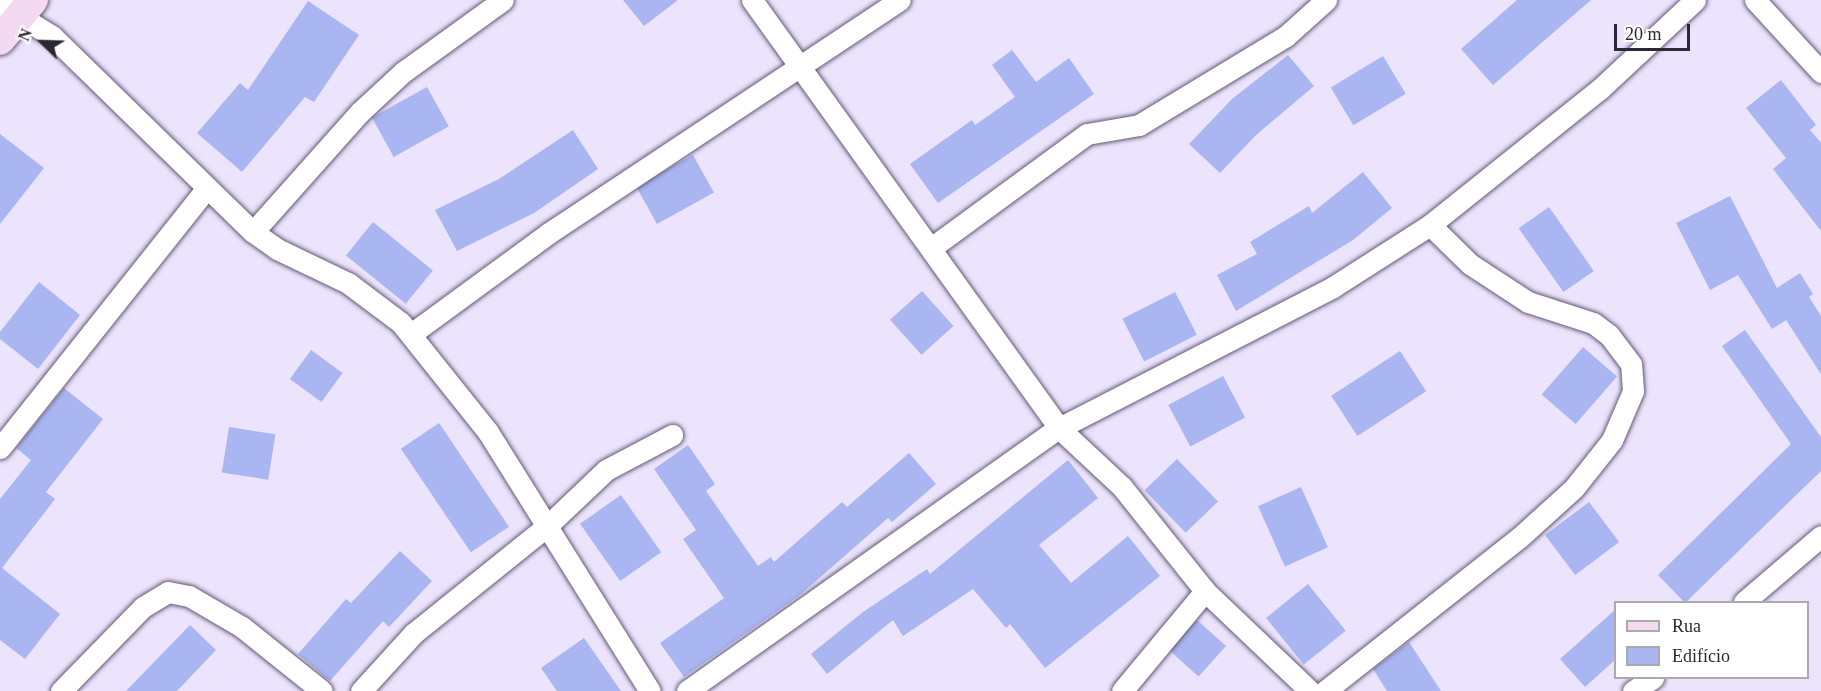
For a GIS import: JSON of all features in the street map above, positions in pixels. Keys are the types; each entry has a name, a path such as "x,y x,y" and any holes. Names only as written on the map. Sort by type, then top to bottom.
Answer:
{"street":[{"path":"253,232 369,104 403,72 503,0"},
{"path":"752,0 1059,428 1122,487 1205,591 1310,691"},
{"path":"411,334 549,233 802,68 900,0"},
{"path":"931,248 1087,134 1139,125 1286,36 1326,0"},
{"path":"687,691 1059,428 1324,292 1430,225 1600,89 1695,0"},
{"path":"1755,0 1821,72"},
{"path":"0,40 17,7 101,81 206,189 253,232 277,249 369,297 411,334 488,432 650,691"},
{"path":"0,448 206,189"},
{"path":"1325,691 1520,537 1574,488 1612,440 1633,391 1631,364 1609,335 1593,323 1528,302 1470,264 1430,225"},
{"path":"361,691 414,633 546,527 606,470 672,435"},
{"path":"1746,601 1821,536"},
{"path":"1122,691 1205,591"},
{"path":"60,691 143,607 168,592 189,596 242,627 321,691"},
{"path":"1633,691 1651,679"}],"building":[{"path":"623,0 678,0 644,26"},
{"path":"1517,0 1591,0 1493,85 1461,49"},
{"path":"308,1 359,35 314,102 305,97 242,172 197,133 240,83 248,90"},
{"path":"1012,50 1036,82 1069,58 1094,94 938,203 910,164 972,120 975,125 1015,97 992,65"},
{"path":"1288,55 1314,86 1255,136 1220,173 1189,144 1232,99"},
{"path":"1383,56 1406,94 1353,125 1331,87"},
{"path":"1781,80 1816,125 1810,130 1821,143 1821,231 1773,169 1786,158 1746,108"},
{"path":"427,87 449,126 394,157 372,118"},
{"path":"573,130 598,169 534,213 457,251 435,210 499,179"},
{"path":"0,134 44,168 0,224"},
{"path":"693,155 714,193 657,224 636,187"},
{"path":"1363,172 1392,208 1353,240 1236,311 1217,275 1257,254 1250,242 1309,206 1312,213"},
{"path":"1730,196 1777,288 1800,273 1813,294 1809,297 1821,316 1821,374 1786,320 1772,329 1738,275 1710,290 1676,223"},
{"path":"1549,207 1594,271 1563,292 1519,228"},
{"path":"373,222 433,270 406,304 346,255"},
{"path":"39,282 80,315 38,369 0,339 0,332"},
{"path":"922,291 953,326 921,355 890,320"},
{"path":"1175,292 1197,335 1144,362 1122,319"},
{"path":"1745,330 1821,437 1821,471 1687,601 1683,601 1658,575 1791,444 1722,346"},
{"path":"1583,347 1617,377 1576,424 1542,395"},
{"path":"311,350 343,373 321,402 290,379"},
{"path":"1400,351 1426,391 1357,436 1331,396"},
{"path":"1223,376 1245,417 1190,447 1168,405"},
{"path":"64,388 103,419 46,492 55,499 2,568 60,614 25,659 0,640 0,499 31,460 16,448"},
{"path":"439,423 509,527 471,552 401,449"},
{"path":"229,427 275,434 268,480 222,472"},
{"path":"688,445 715,484 706,491 758,566 771,557 774,562 842,502 847,507 909,453 936,484 892,522 888,518 800,595 684,677 660,643 724,598 683,539 696,530 654,469"},
{"path":"1177,459 1218,501 1186,533 1145,490"},
{"path":"1068,460 1098,498 1039,545 1071,583 1128,536 1160,576 1045,668 1010,624 1006,628 973,589 903,636 893,620 827,674 811,654 863,612 927,569 930,574"},
{"path":"1301,487 1328,547 1285,566 1258,506"},
{"path":"621,495 661,552 620,581 580,524"},
{"path":"1589,502 1619,542 1575,575 1545,535"},
{"path":"400,551 432,581 389,627 383,621 330,681 298,654 346,599 351,603"},
{"path":"1308,584 1346,631 1304,665 1266,618"},
{"path":"1614,611 1614,661 1585,687 1560,659"},
{"path":"1197,620 1226,646 1199,677 1170,650"},
{"path":"190,625 216,650 177,691 126,691"},
{"path":"584,638 621,691 557,691 541,668"},
{"path":"1409,642 1441,691 1387,691 1373,669"}]}
